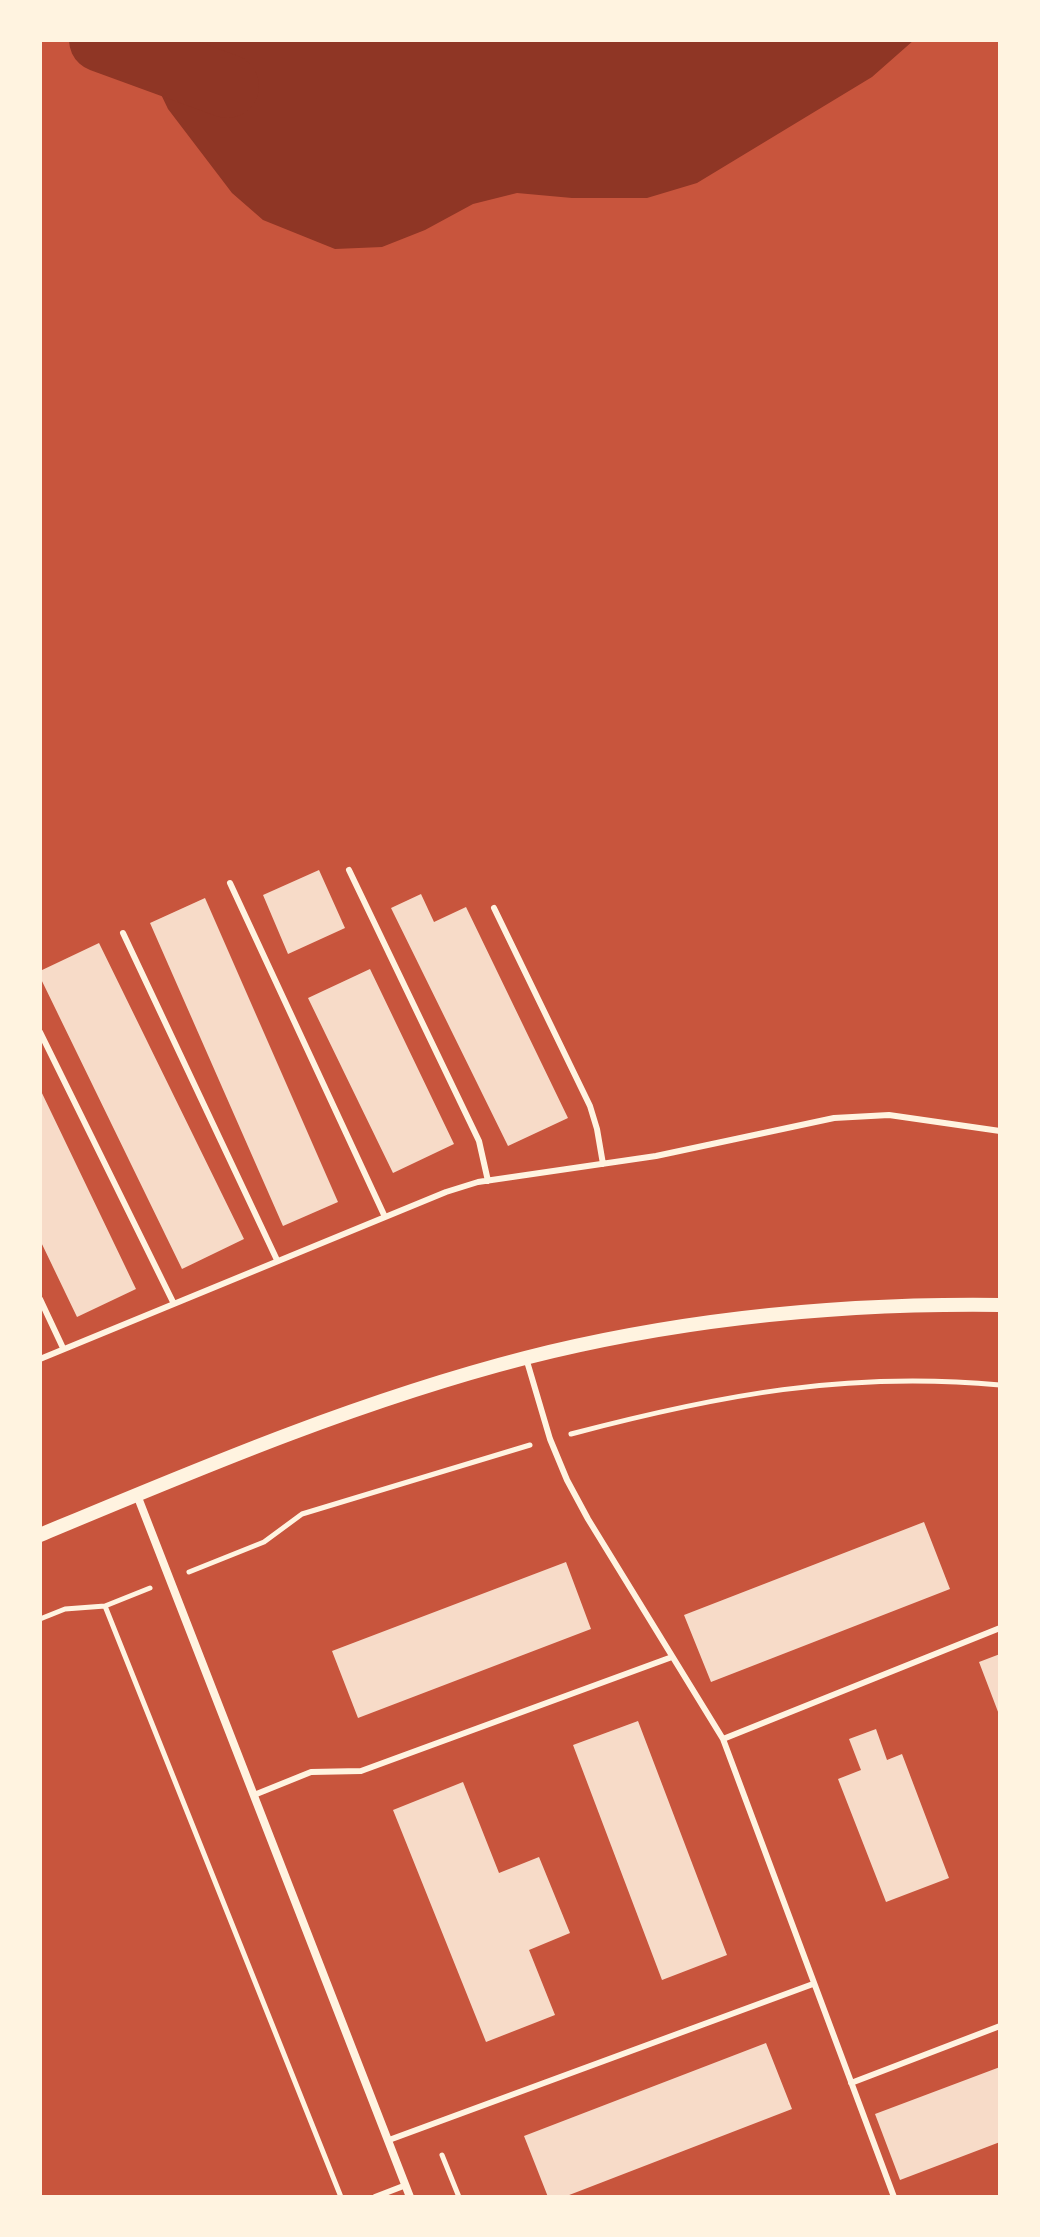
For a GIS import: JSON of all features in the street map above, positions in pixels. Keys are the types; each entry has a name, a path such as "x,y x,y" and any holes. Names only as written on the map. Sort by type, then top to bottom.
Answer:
{"street":[{"path":"40,1535 229,1457 466,1375 526,1358 582,1345 759,1316 879,1307 1000,1305"},
{"path":"137,1495 410,2197"}],"lane":[{"path":"349,870 479,1141 488,1181"},
{"path":"230,883 385,1217"},
{"path":"494,908 590,1106 603,1164"},
{"path":"123,933 277,1260"},
{"path":"40,1032 173,1302"},
{"path":"40,1359 446,1192 488,1181 656,1156 834,1118 889,1115 1000,1131"},
{"path":"40,1299 63,1348"},
{"path":"526,1358 550,1439 567,1480 723,1739 894,2197"},
{"path":"723,1739 1000,1628"},
{"path":"254,1795 311,1772 361,1771 672,1657"},
{"path":"389,2140 813,1984"},
{"path":"851,2083 1000,2026"},
{"path":"375,2197 406,2185"}],"path":[{"path":"264,1542 302,1514 550,1439 652,1413 739,1395 818,1384 891,1380 1000,1385"},
{"path":"40,1619 65,1609 105,1606 341,2197"},
{"path":"442,2155 459,2197"}],"shaded area":[{"path":"135,40 914,40 872,77 697,183 647,198 572,198 517,193 473,204 425,230 382,247 335,249 263,220 232,193 168,109"}],"building":[{"path":"319,870 345,928 288,954 263,895"},
{"path":"421,894 434,922 466,907 568,1118 508,1146 391,908"},
{"path":"205,898 338,1202 283,1226 150,923"},
{"path":"99,943 244,1239 182,1269 40,977 40,971"},
{"path":"370,969 454,1144 393,1173 308,998"},
{"path":"40,1089 136,1289 77,1317 40,1240"},
{"path":"924,1522 950,1589 711,1682 684,1615"},
{"path":"566,1562 591,1629 358,1718 332,1651"},
{"path":"1000,1654 1000,1717 979,1662"},
{"path":"638,1721 727,1955 662,1980 573,1745"},
{"path":"876,1729 887,1760 902,1754 949,1878 886,1902 838,1779 861,1770 849,1739"},
{"path":"463,1782 499,1873 539,1857 570,1933 529,1950 555,2015 486,2042 393,1810"},
{"path":"766,2043 792,2109 564,2197 548,2197 524,2136"},
{"path":"1000,2067 1000,2142 900,2180 875,2114"}],"waterway":[{"path":"101,40 227,86"}]}
